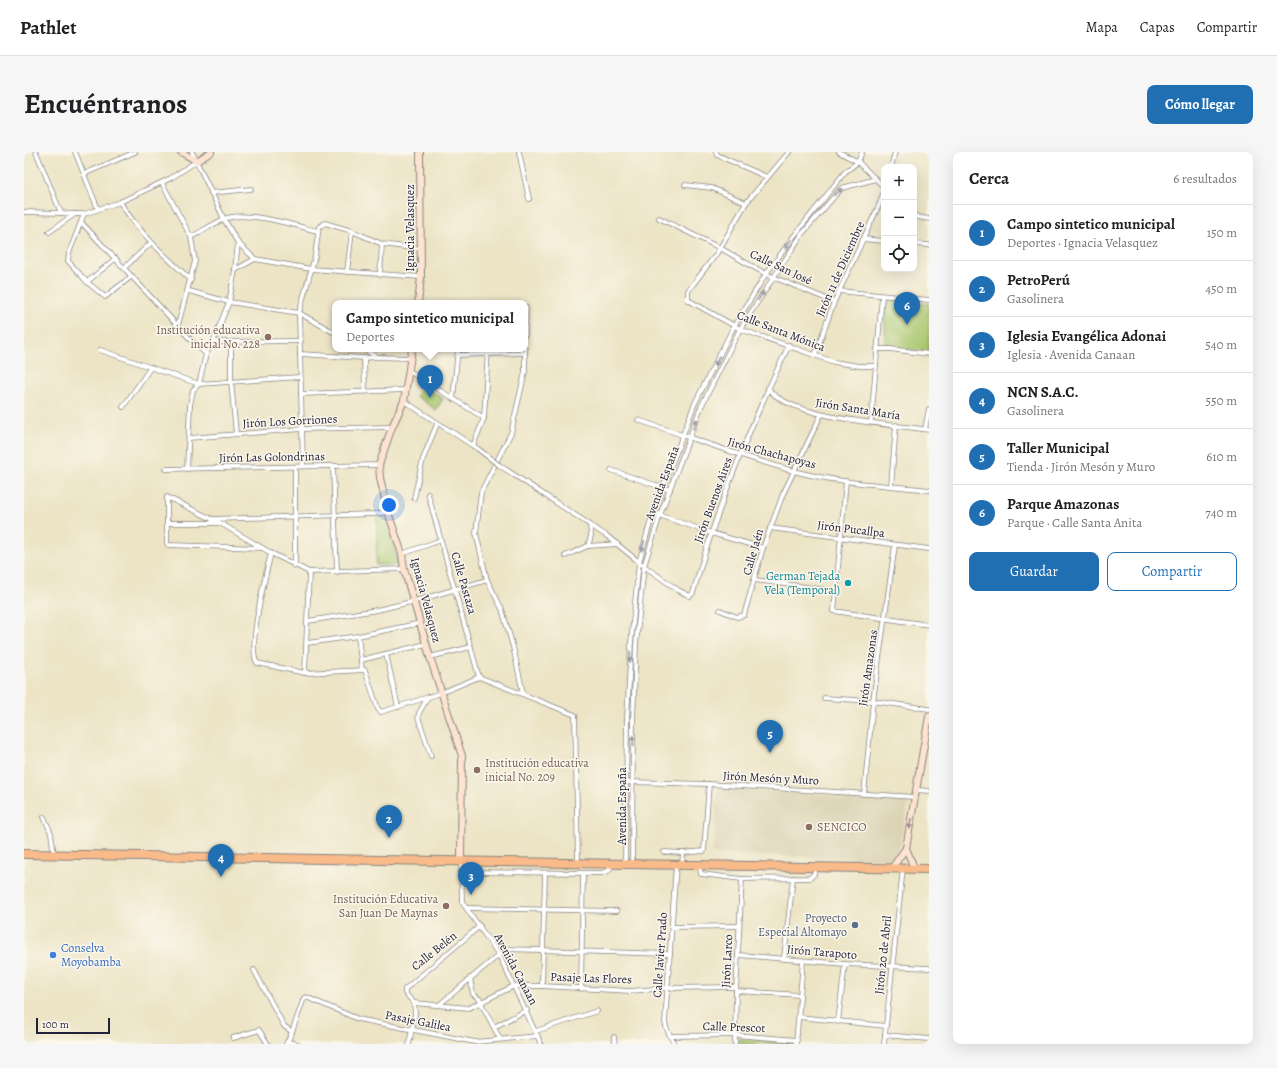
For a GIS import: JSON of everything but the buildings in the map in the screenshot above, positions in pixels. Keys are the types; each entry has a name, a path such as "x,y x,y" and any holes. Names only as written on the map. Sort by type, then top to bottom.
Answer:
{"highway":[{"path":"24,854 461,860 929,869"}],"main road":[{"path":"181,152 197,161 211,152"},
{"name":"Ignacia Velasquez","path":"418,300 421,277 420,152"},
{"name":"Ignacia Velasquez","path":"412,352 410,371 404,401 392,427 379,465 380,478 388,512 402,554 404,569 415,601 426,644 462,756 461,860"},
{"path":"892,868 906,848 929,716"},
{"path":"906,848 914,868"}],"street":[{"path":"42,152 36,153 61,213"},
{"path":"75,152 98,209"},
{"path":"84,174 135,152"},
{"path":"192,152 224,219 238,243 254,259 311,269 421,277"},
{"path":"519,152 529,199"},
{"path":"716,152 717,155 767,177"},
{"path":"720,248 746,203 789,152"},
{"path":"839,152 858,162 881,184"},
{"path":"858,162 862,152"},
{"path":"892,164 896,152"},
{"path":"24,212 84,214 120,202 162,183 182,173 197,161"},
{"name":"Avenida España","path":"629,864 626,782 631,643 639,562 653,513 695,403 734,326 766,274 800,227 845,172 858,162"},
{"name":"Avenida España","path":"629,864 633,782 636,644 644,566 660,515 701,407 740,329 773,277 805,231 842,188 876,180"},
{"path":"162,183 191,237 195,260 189,290 178,325"},
{"path":"685,185 712,188 746,203"},
{"path":"211,193 251,189"},
{"name":"Jirón 11 de Diciembre","path":"815,355 834,302 881,200"},
{"path":"120,202 129,218 151,243 191,280"},
{"path":"49,232 75,214"},
{"path":"84,214 68,257 68,261 103,297 106,297 132,276"},
{"path":"191,237 224,219 231,217 257,217 317,231"},
{"path":"917,217 929,220"},
{"name":"Calle San José","path":"659,218 720,248 766,274 834,302"},
{"path":"82,222 206,354"},
{"path":"303,466 300,377 301,341 299,313 318,242 317,231 321,224 325,223 352,231 382,244 421,249"},
{"path":"800,227 805,231"},
{"path":"347,272 352,231"},
{"path":"863,239 881,241"},
{"path":"125,267 151,243"},
{"path":"187,469 190,438 191,397 193,390 199,384 206,354 213,342 229,302 238,243"},
{"path":"380,275 382,244"},
{"path":"917,244 929,245"},
{"name":"Calle Santa Mónica","path":"720,248 688,291 688,300 740,329 834,362 859,366 876,366"},
{"path":"87,282 116,258"},
{"path":"235,270 254,259"},
{"path":"189,290 229,302 299,313 332,331"},
{"path":"840,291 929,300"},
{"path":"872,422 882,296"},
{"path":"213,342 301,341"},
{"path":"231,342 231,381 236,434"},
{"name":"Jirón Buenos Aires","path":"644,566 689,596 693,593 711,533 740,455 768,388 789,345"},
{"path":"877,349 890,349 929,354"},
{"path":"100,350 151,366 199,384 300,377"},
{"path":"369,352 377,357"},
{"path":"453,399 458,355 480,352"},
{"path":"474,446 484,418 488,352"},
{"path":"523,693 514,647 502,609 487,580 476,533 481,492 511,433 525,372 525,352"},
{"path":"300,354 364,358 411,358"},
{"path":"364,358 365,392"},
{"path":"123,407 151,366"},
{"path":"410,371 484,418"},
{"name":"Jirón Santa María","path":"768,388 772,394 787,404 821,415 927,430"},
{"path":"301,394 405,390"},
{"path":"404,401 474,446 499,466 590,525 644,566"},
{"path":"927,430 929,409"},
{"name":"Calle Jaén","path":"720,610 743,617 755,580 763,548 783,494 795,472 821,415"},
{"name":"Jirón Chachapoyas","path":"638,420 795,472 846,481 929,490"},
{"path":"414,498 423,459 438,424"},
{"path":"890,486 896,425"},
{"name":"Jirón Los Gorriones","path":"190,438 301,429 392,427"},
{"name":"Jirón Las Golondrinas","path":"166,469 379,465"},
{"path":"333,466 337,572"},
{"path":"295,467 295,566"},
{"path":"611,470 664,486 670,490"},
{"path":"846,481 834,613 929,625"},
{"name":"Calle Pastaza","path":"428,494 479,677"},
{"path":"263,548 168,546 168,496 213,519 295,566 309,572 404,569"},
{"path":"213,519 295,517 388,512"},
{"path":"653,513 711,533 763,548"},
{"path":"168,523 220,523"},
{"path":"588,546 591,536 590,525"},
{"name":"Jirón Pucallpa","path":"770,528 841,539 929,549"},
{"path":"402,554 441,540"},
{"path":"565,556 588,546 617,544"},
{"name":"Jirón Amazonas","path":"864,794 873,701 895,545"},
{"path":"271,553 260,602 254,657 257,663 305,673 366,671 380,711 398,707 441,693 479,677 576,715 578,862"},
{"path":"305,673 309,572"},
{"path":"308,621 377,610 415,601 487,580"},
{"path":"755,580 835,591"},
{"path":"306,643 358,636 421,623"},
{"path":"358,636 362,670"},
{"path":"361,660 426,644"},
{"path":"430,657 471,647"},
{"path":"386,654 398,707"},
{"path":"428,697 418,717 431,756"},
{"path":"824,698 873,701 929,709"},
{"name":"Jirón Mesón y Muro","path":"626,782 709,784 915,797"},
{"path":"664,852 703,852 705,849 709,784"},
{"path":"917,790 929,791"},
{"path":"44,817 51,833 54,855"},
{"name":"Calle Javier Prado","path":"674,1044 671,1036 666,1031 665,1022 679,864 683,853"},
{"name":"Avenida Canaan","path":"461,860 462,902 499,954 527,1010 541,1044"},
{"path":"461,872 605,873 614,863"},
{"path":"699,865 701,874 742,879 812,877 816,867"},
{"name":"Jirón 20 de Abril","path":"884,1044 904,868"},
{"path":"542,986 545,873"},
{"path":"581,989 582,874"},
{"path":"784,958 793,878"},
{"name":"Jirón Larco","path":"735,1044 736,989 742,879"},
{"path":"467,908 617,911"},
{"name":"Calle Belén","path":"414,1003 405,993 407,986 480,926"},
{"path":"673,927 739,926"},
{"path":"440,1004 506,948 670,954"},
{"name":"Jirón Tarapoto","path":"738,955 845,964 929,968"},
{"path":"796,1042 803,961"},
{"path":"838,1022 845,964"},
{"path":"254,970 284,1026 292,1032 287,1043 298,1044"},
{"path":"470,978 473,994 482,1003 500,1039"},
{"path":"409,1044 415,1014 414,1003 440,1004 469,1008 482,1003 514,986"},
{"name":"Pasaje Las Flores","path":"514,986 542,986 630,991 667,988 736,989 800,995"},
{"name":"Pasaje Galilea","path":"292,1032 304,998 308,997 358,1019 475,1042 537,1034 596,1011"},
{"path":"494,1027 527,1010"},
{"path":"799,1017 886,1026"},
{"path":"232,1038 259,1030 268,1044"},
{"name":"Calle Prescot","path":"671,1036 735,1035 796,1042"},
{"path":"885,1035 929,1039"},
{"path":"614,1037 615,1044"}],"shaded area":[{"name":"SENCICO","path":"718,788 909,800 897,860 712,854"}],"green space":[{"path":"885,300 929,304 929,352 885,346"},
{"path":"423,385 443,399 436,410 416,396"},
{"path":"384,512 399,565 376,565 377,514"},
{"path":"740,1038 793,1043 793,1044 739,1044"}],"place":[{"name":"Parque Amazonas","path":"907,325"},
{"name":"Institución educativa inicial No. 228","path":"268,337"},
{"name":"Campo sintetico municipal","path":"430,398"},
{"name":"German Tejada Vela (Temporal)","path":"848,583"},
{"name":"Taller Municipal","path":"770,753"},
{"name":"Institución educativa inicial No. 209","path":"477,770"},
{"name":"SENCICO","path":"809,827"},
{"name":"PetroPerú","path":"389,838"},
{"name":"NCN S.A.C.","path":"221,877"},
{"name":"Iglesia Evangélica Adonai","path":"471,895"},
{"name":"Institución Educativa San Juan De Maynas","path":"446,906"},
{"name":"Proyecto Especial Altomayo","path":"855,925"},
{"name":"Conselva Moyobamba","path":"53,955"}]}
